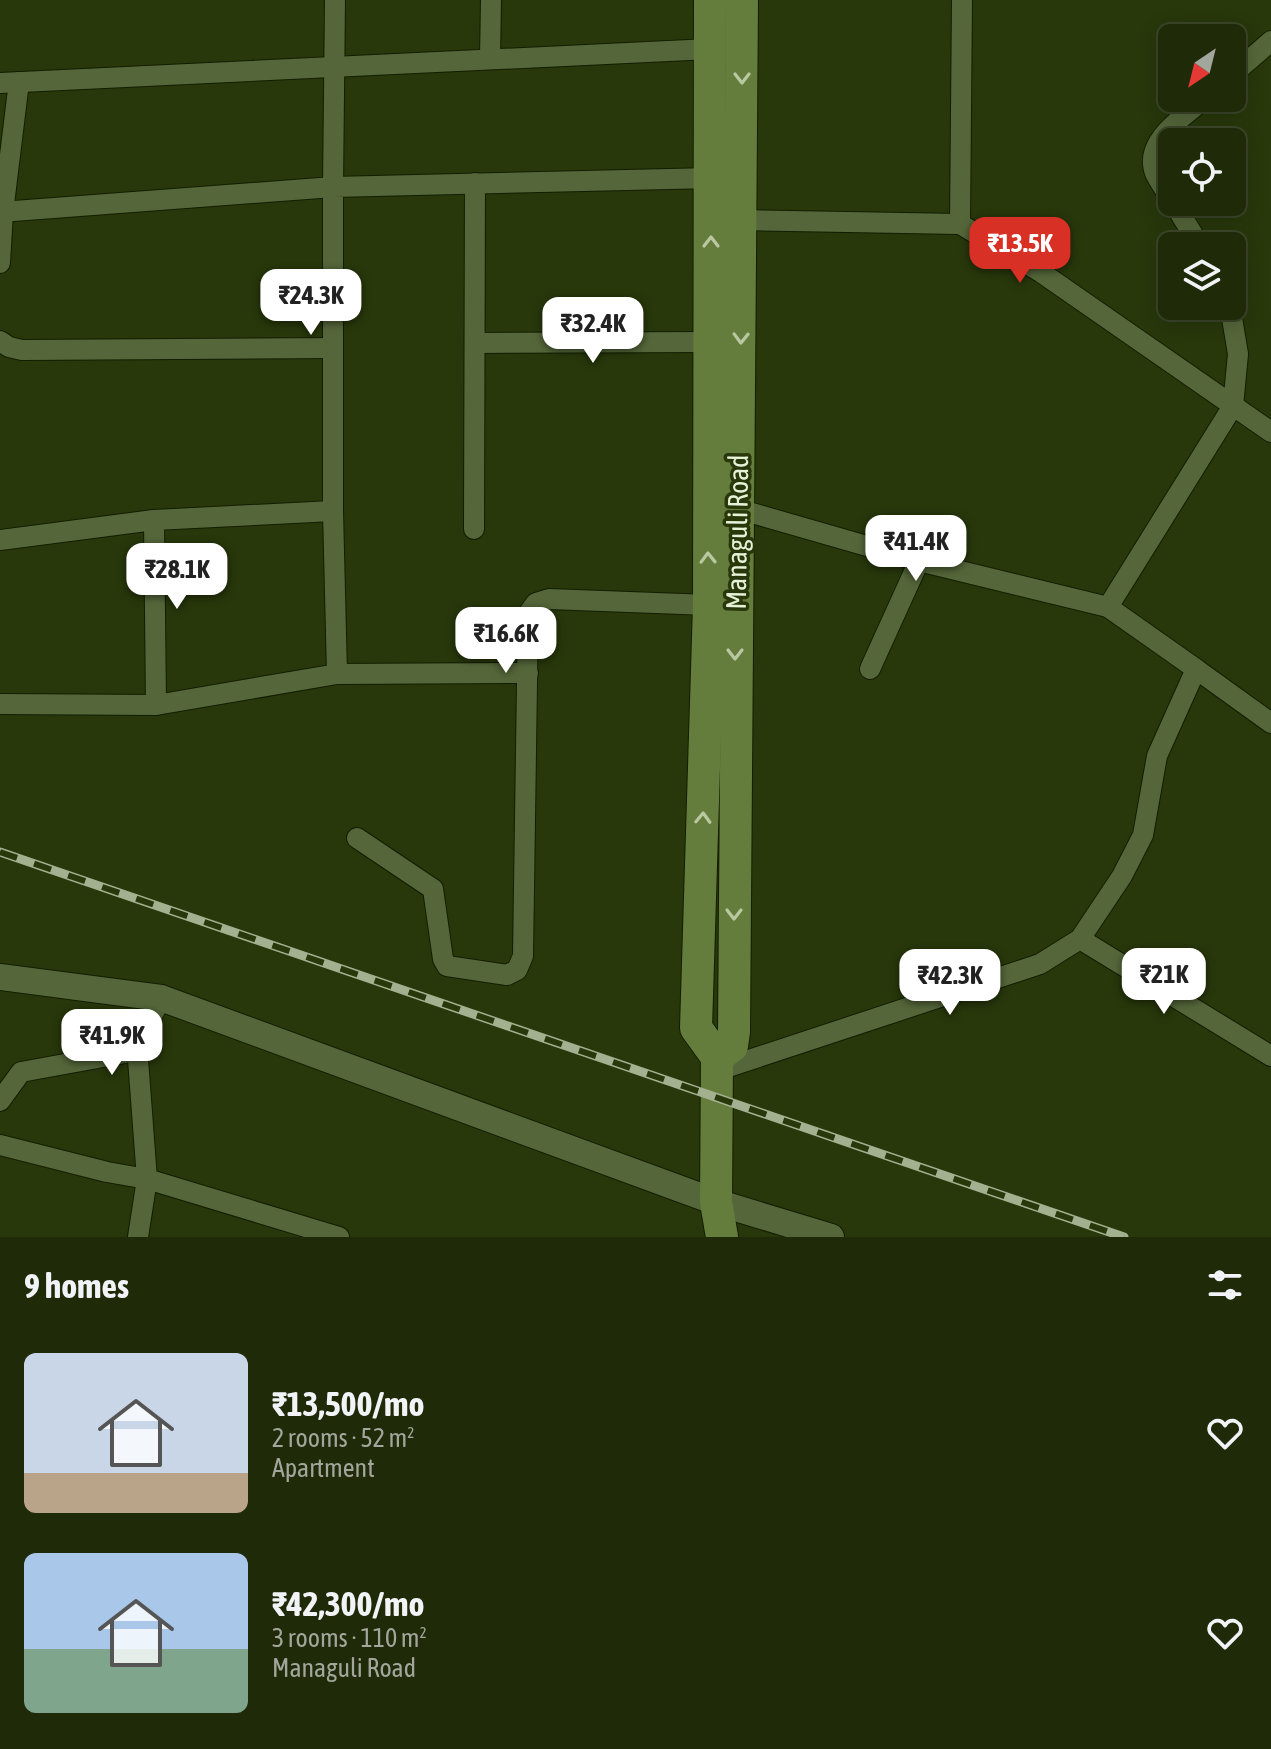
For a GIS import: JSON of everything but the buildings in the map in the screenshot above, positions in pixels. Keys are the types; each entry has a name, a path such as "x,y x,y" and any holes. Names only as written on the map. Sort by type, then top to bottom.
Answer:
{"main road":[{"name":"Managuli Road","path":"710,0 709,605 696,1028 717,1064 716,1202 722,1237"},
{"name":"Managuli Road","path":"717,1064 732,1046 734,1032 742,0"}],"street":[{"path":"335,0 333,511 337,674"},
{"path":"490,59 491,0"},
{"path":"960,224 962,0"},
{"path":"1246,63 1271,41"},
{"path":"0,263 10,83 710,49"},
{"path":"1174,128 1190,112"},
{"path":"1158,143 1153,157 1158,178"},
{"path":"1,212 333,187 712,178"},
{"path":"474,529 475,183"},
{"path":"741,220 960,224 1042,273 1271,432"},
{"path":"1108,607 1233,406 1238,354 1232,320"},
{"path":"0,341 22,350 333,348"},
{"path":"475,343 711,342"},
{"path":"738,509 919,561 1108,607 1271,723"},
{"path":"0,540 154,520 333,511"},
{"path":"154,520 156,705"},
{"path":"870,669 919,561"},
{"path":"357,838 433,889 443,959 447,966 507,975 517,970 523,956 528,614 536,603 549,599 709,605"},
{"path":"717,1064 1040,964 1080,939 1122,876 1143,835 1157,756 1196,669"},
{"path":"0,704 156,705 337,674 528,673"},
{"path":"1080,939 1271,1056"},
{"path":"0,977 161,998 716,1202 831,1237"},
{"path":"138,1237 147,1179 137,1046 161,998"},
{"path":"0,1101 21,1072 125,1053 137,1046"},
{"path":"0,1145 147,1179 339,1237"}],"railway":[{"path":"0,852 1124,1237"}]}
